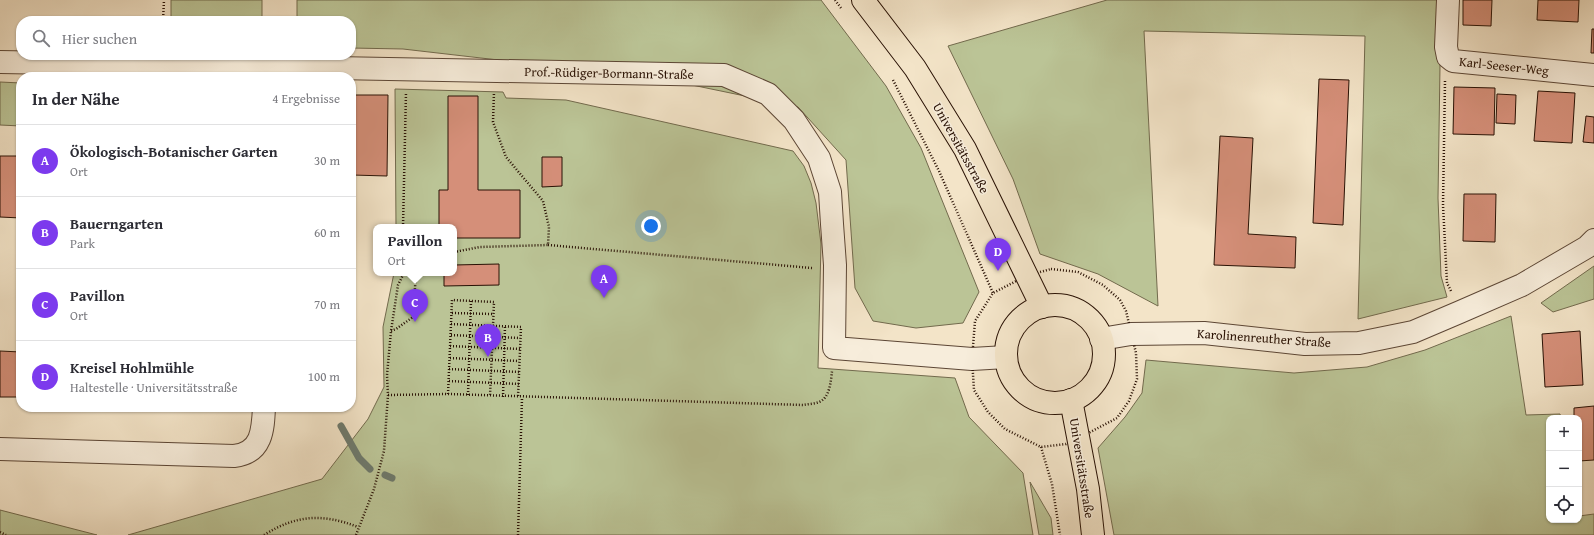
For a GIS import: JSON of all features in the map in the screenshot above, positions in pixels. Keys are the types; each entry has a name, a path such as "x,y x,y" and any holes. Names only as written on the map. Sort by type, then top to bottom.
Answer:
{"main road":[{"name":"Universitätsstraße","path":"863,0 915,68 965,149 1042,307"},
{"path":"1057,305 1071,308 1084,315 1095,326 1101,339 1104,354 1101,369 1095,382 1084,393 1071,400 1056,403 1042,401 1028,395 1017,385 1009,372 1006,357 1007,344 1012,331 1019,320 1030,312 1042,307 1057,305"},
{"name":"Universitätsstraße","path":"1071,400 1088,490 1093,535"}],"street":[{"name":"Karl-Seeser-Weg","path":"1448,0 1446,47 1448,57 1453,61 1594,75"},
{"name":"Prof.-Rüdiger-Bormann-Straße","path":"0,62 269,72 407,69 724,75 768,94 794,120 819,158 830,192 835,265 834,348 972,359 1006,357"},
{"name":"Karolinenreuther Straße","path":"1101,339 1131,334 1204,333 1305,344 1359,343 1413,332 1522,285 1587,247 1594,240"},
{"path":"0,449 234,456 245,455 260,440 263,428 264,412"}],"path":[{"path":"163,16 164,0"},
{"path":"835,0 844,12"},
{"path":"1448,57 1444,92 1443,205 1448,283 1460,312"},
{"path":"403,224 407,69"},
{"path":"495,70 493,122 506,157 543,201 549,227 548,245"},
{"path":"892,77 940,171 993,293"},
{"path":"457,252 480,248 548,245 813,268"},
{"path":"356,535 374,489 384,451 388,395 387,375 391,331 398,285 402,276"},
{"path":"391,331 413,317 416,276"},
{"path":"448,394 452,300 494,302 490,396"},
{"path":"468,395 472,301"},
{"path":"1126,311 1133,311"},
{"path":"452,312 493,314"},
{"path":"451,324 521,326 518,398"},
{"path":"503,397 505,326"},
{"path":"451,335 520,338"},
{"path":"450,346 520,349"},
{"path":"450,358 519,361"},
{"path":"449,369 519,372"},
{"path":"388,395 448,394 518,398 803,405 820,402 825,398 830,386 833,369"},
{"path":"449,381 518,384"},
{"path":"518,535 522,398"},
{"path":"1041,446 1052,484 1060,535"},
{"path":"264,535 281,524 311,518 341,521 358,527"},
{"path":"0,532 6,535"}],"green space":[{"path":"171,0 262,0 262,16 171,16"},
{"path":"297,0 821,0 886,86 921,148 979,292 963,323 916,328 873,321 855,288 846,160 798,107 663,79 403,49 356,48 356,16 297,16"},
{"path":"1107,0 1441,0 1438,198 1441,276 1447,297 1358,319 1365,36 1144,31 1158,306 1098,274 1040,254 1013,179 948,46"},
{"path":"0,82 16,83 16,126 0,125"},
{"path":"395,89 503,92 506,98 566,100 793,151 804,166 811,183 816,203 821,244 818,368 955,378 969,417 1023,473 1033,535 128,535 322,479 368,419 384,387 383,327 393,276 457,276 457,224 396,224"},
{"path":"1594,266 1594,299 1553,312 1541,303"},
{"path":"1511,316 1526,415 1560,414 1560,415 1546,415 1546,523 1582,523 1582,516 1594,514 1594,535 1114,535 1098,448 1125,417 1142,393 1146,360 1294,373 1367,367 1425,350"},
{"path":"1030,482 1051,518 1053,535 1039,535"},
{"path":"0,510 97,535 0,535"}],"building":[{"path":"1463,0 1492,0 1491,26 1463,25"},
{"path":"1538,0 1579,0 1578,22 1537,20"},
{"path":"1592,29 1594,29 1594,53 1591,53"},
{"path":"1319,79 1349,80 1343,225 1313,223"},
{"path":"1454,87 1495,88 1494,135 1453,134"},
{"path":"1538,91 1575,93 1572,143 1534,141"},
{"path":"1497,94 1516,95 1515,124 1496,123"},
{"path":"356,95 388,95 387,176 356,175"},
{"path":"448,96 478,96 478,190 520,190 520,238 457,238 457,224 439,224 439,190 448,190"},
{"path":"1586,116 1594,117 1594,143 1583,142"},
{"path":"1220,136 1253,138 1248,234 1296,237 1295,268 1214,265"},
{"path":"0,156 16,156 16,218 0,217"},
{"path":"542,157 562,157 562,186 542,187"},
{"path":"1464,194 1496,194 1495,242 1463,241"},
{"path":"499,264 499,285 444,286 444,276 457,276 457,265"},
{"path":"1580,331 1583,385 1545,387 1542,334"},
{"path":"0,351 16,352 16,397 0,397"},
{"path":"1594,406 1594,460 1582,461 1582,415 1574,415 1574,408"}],"waterway":[{"path":"341,426 359,458 370,469"},
{"path":"385,475 392,478"}],"place":[{"name":"Kreisel Hohlmühle","path":"998,271"},
{"name":"Ökologisch-Botanischer Garten","path":"604,298"},
{"name":"Pavillon","path":"415,322"},
{"name":"Bauerngarten","path":"488,357"}]}
